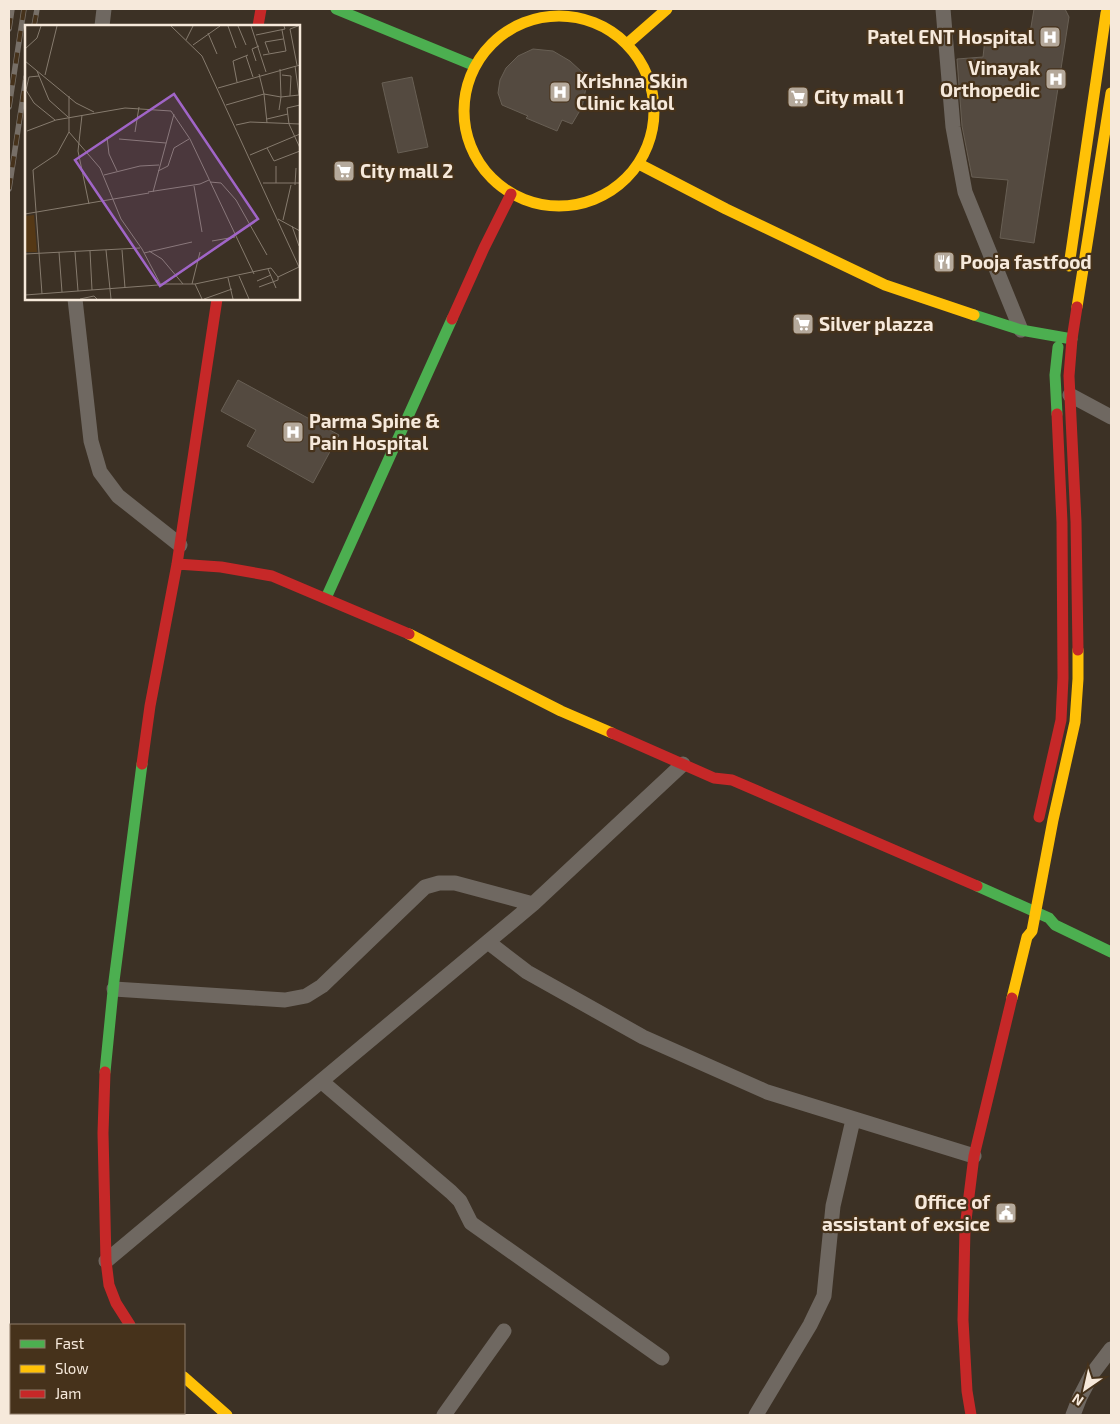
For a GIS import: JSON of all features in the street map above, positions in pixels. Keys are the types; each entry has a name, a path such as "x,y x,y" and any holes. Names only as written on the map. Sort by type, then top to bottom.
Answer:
{"street":[{"path":"102,25 104,9"},
{"path":"258,25 261,9"},
{"path":"336,9 475,66"},
{"path":"627,44 667,9"},
{"path":"943,9 953,127 965,192 1021,330"},
{"path":"1067,281 1107,13"},
{"path":"569,16 600,25 627,44 646,71 654,102 652,134 639,164 618,186 606,194 585,203 560,206 535,203 511,194 486,173 469,145 463,113 468,81 475,66 483,52 507,30 537,18 569,16"},
{"path":"971,1415 967,1391 963,1320 965,1228 974,1156 1026,937 1032,931 1028,923 1029,906 1064,776 1075,722 1078,679 1076,522 1069,376 1072,339 1111,93"},
{"path":"639,164 726,209 885,285 993,322 1021,330 1060,332 1072,339"},
{"path":"326,598 484,248 511,194"},
{"path":"75,300 91,441 100,472 118,496 180,545"},
{"path":"129,1324 116,1303 109,1285 106,1261 103,1133 106,1059 150,706 177,564 217,300"},
{"path":"1038,827 1061,720 1063,678 1062,522 1055,375 1060,332"},
{"path":"1070,395 1111,417"},
{"path":"177,564 221,567 272,576 326,598 422,639 561,711 714,778 732,780 1029,906 1049,918 1055,926 1111,952"},
{"path":"106,1261 533,904 683,764"},
{"path":"714,778 719,786 726,790"},
{"path":"114,989 285,1000 306,996 322,986 425,888 439,883 455,883 533,904"},
{"path":"1028,923 1045,928 1055,926"},
{"path":"488,942 526,972 643,1038 767,1092 974,1156"},
{"path":"321,1081 441,1182 460,1201 471,1223 662,1358"},
{"path":"756,1415 810,1325 824,1296 833,1206 853,1120"},
{"path":"444,1415 504,1331"},
{"path":"1074,1415 1080,1397 1092,1374 1111,1349"},
{"path":"185,1378 227,1415"}],"building":[{"path":"1034,9 1065,9 1069,17 1034,243 1000,238 1008,180 972,177 962,126 957,59 983,57 985,39 1029,39"},
{"path":"533,49 553,51 570,61 583,73 586,88 582,107 572,124 562,120 557,131 502,105 498,93 500,80 506,68 518,56"},
{"path":"412,77 428,147 398,153 382,83"},
{"path":"238,380 339,435 313,483 247,446 256,430 221,411"}],"railway":[{"path":"9,29 12,9"},
{"path":"9,107 24,9"},
{"path":"34,25 37,9"},
{"path":"9,189 25,84"}],"traffic: fast":[{"path":"336,9 475,66"},
{"path":"974,315 1021,330 1072,339"},
{"path":"326,598 452,319"},
{"path":"1057,414 1055,375 1058,347"},
{"path":"105,1072 114,981 142,764"},
{"path":"977,886 1049,918 1055,925 1111,952"}],"traffic: slow":[{"path":"627,44 667,9"},
{"path":"1069,266 1106,13"},
{"path":"550,16 568,16 587,20 604,27 626,44 638,58 647,75 654,102 654,111 654,120 647,147 638,164 626,178 604,195 587,202 568,206 550,206 531,202 514,195 492,178 480,164 468,139 464,120 464,102 468,83 475,66 492,44 506,32 531,20 550,16"},
{"path":"1077,307 1111,93"},
{"path":"639,164 726,209 885,285 974,315"},
{"path":"409,634 561,711 612,733"},
{"path":"1012,998 1027,937 1032,931 1053,820 1075,722 1078,650"},
{"path":"185,1378 227,1415"}],"traffic: jam":[{"path":"258,25 261,9"},
{"path":"452,319 511,194"},
{"path":"142,764 150,706 177,564 217,300"},
{"path":"1077,307 1069,376 1076,522 1078,650"},
{"path":"1039,817 1061,720 1063,678 1062,522 1057,414"},
{"path":"177,564 221,567 272,576 409,634"},
{"path":"612,733 714,778 732,780 977,886"},
{"path":"971,1415 967,1391 963,1320 965,1228 974,1156 1012,998"},
{"path":"105,1072 103,1133 106,1261 109,1285 116,1303 129,1324"}],"place":[{"name":"Patel ENT Hospital","path":"1050,37"},
{"name":"Vinayak Orthopedic","path":"1056,79"},
{"name":"Krishna Skin Clinic kalol","path":"560,92"},
{"name":"City mall 1","path":"798,97"},
{"name":"City mall 2","path":"344,171"},
{"name":"Pooja fastfood","path":"944,262"},
{"name":"Silver plazza","path":"803,324"},
{"name":"Parma Spine & Pain Hospital","path":"293,432"},
{"name":"Office of assistant of exsice","path":"1006,1213"}]}
